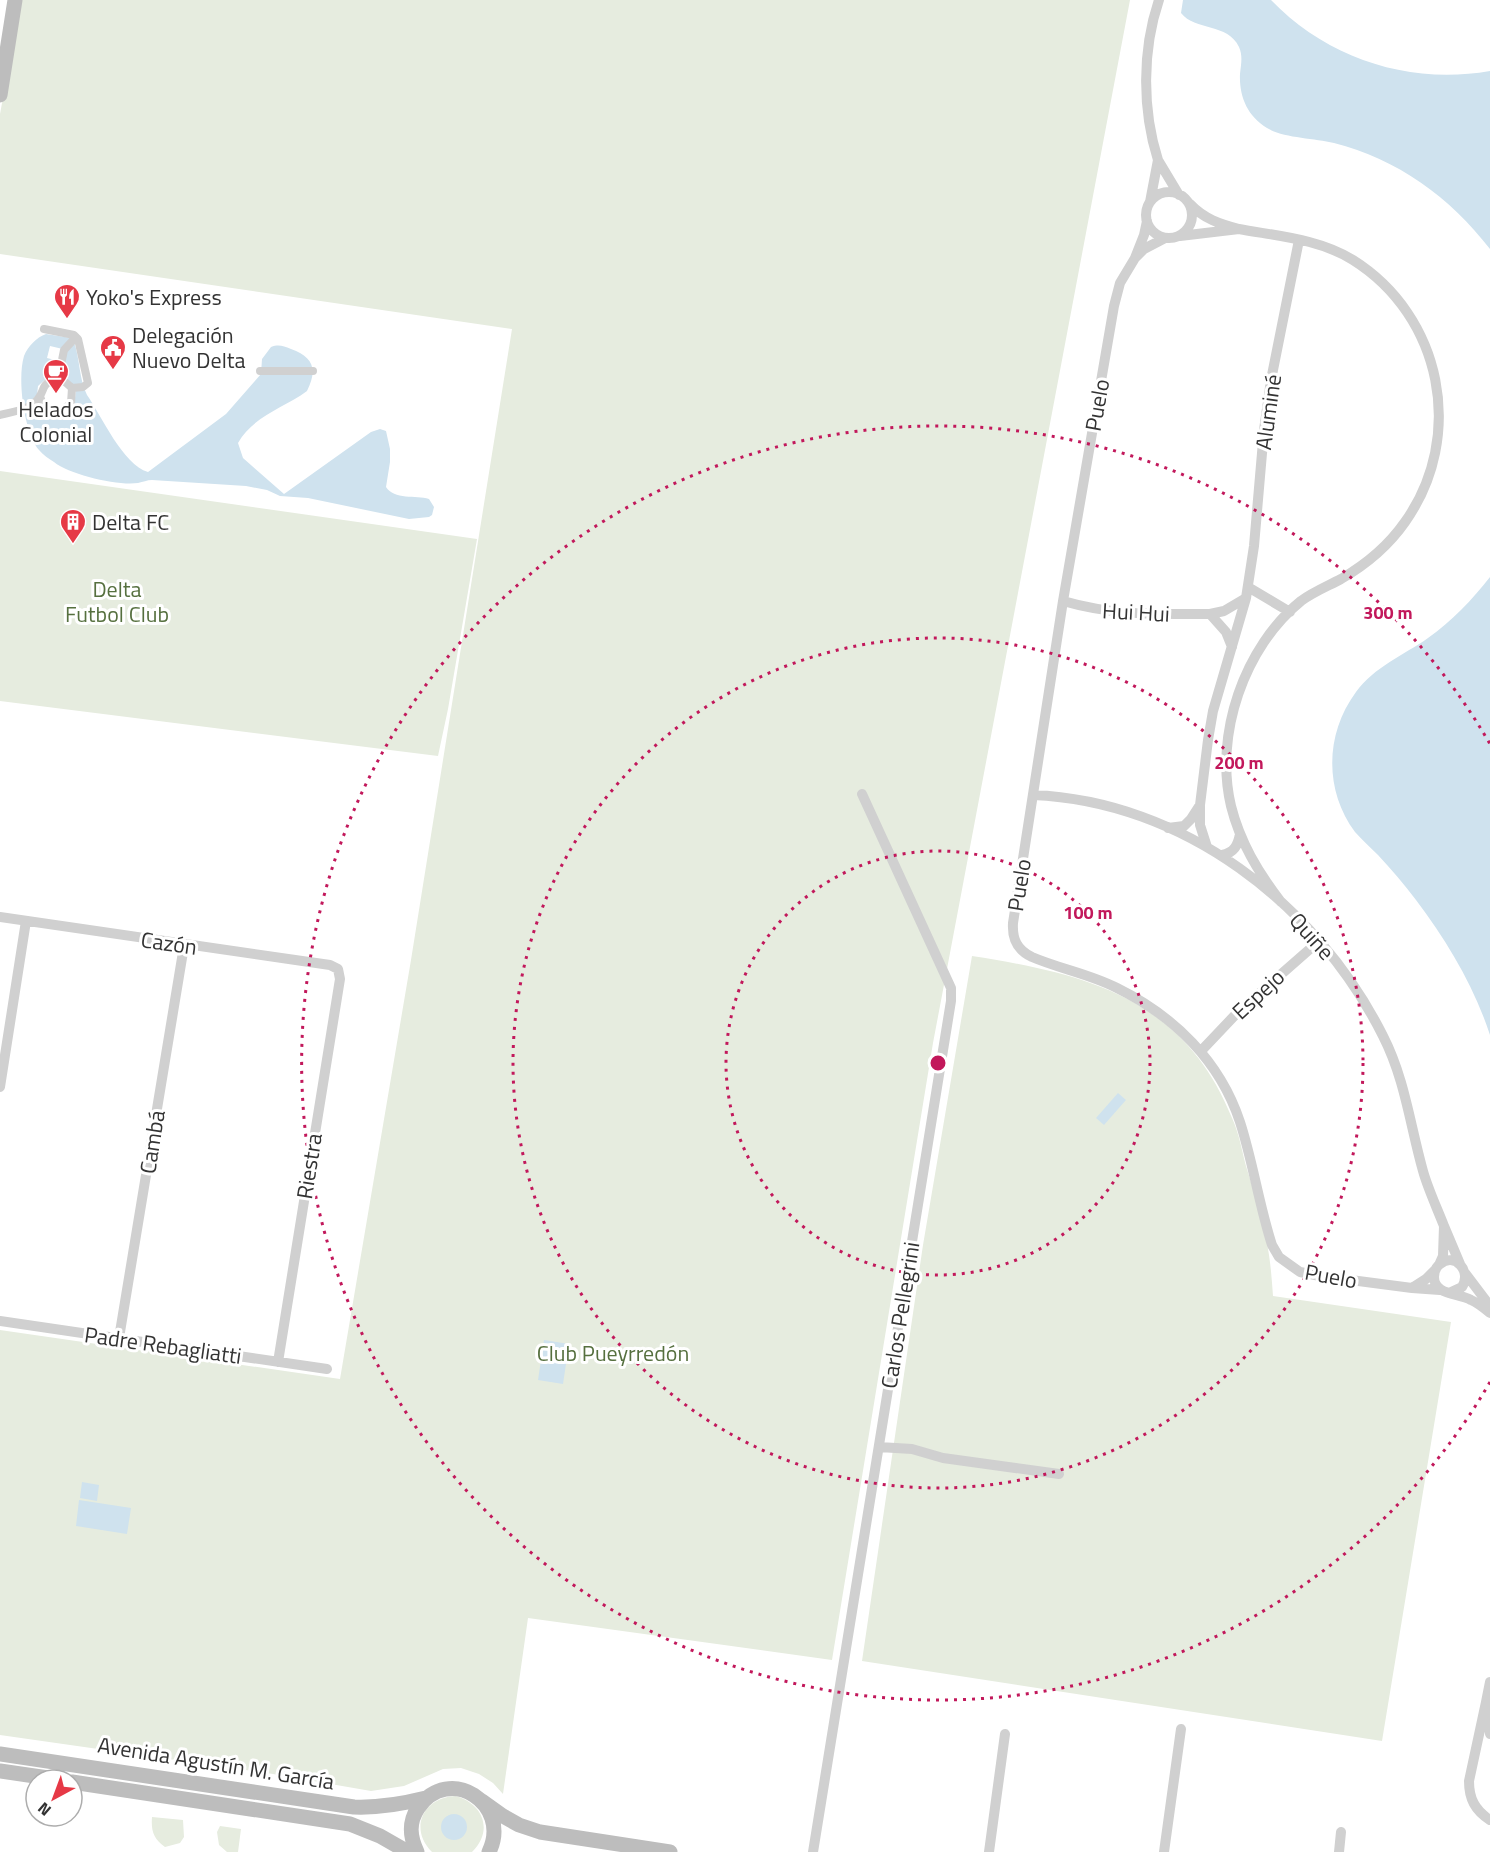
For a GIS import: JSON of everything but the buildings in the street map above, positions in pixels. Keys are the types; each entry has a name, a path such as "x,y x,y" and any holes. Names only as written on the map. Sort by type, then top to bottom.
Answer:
{"main road":[{"path":"0,95 15,0"},
{"name":"Avenida Agustín M. García","path":"0,1754 354,1807 400,1805 426,1798 444,1789 458,1789 471,1793 482,1801"},
{"path":"0,1771 24,1774"},
{"name":"Avenida Agustín M. García","path":"84,1784 350,1824 380,1836 408,1852"},
{"path":"417,1852 412,1839 411,1826 416,1812 426,1798"},
{"path":"482,1801 494,1823 494,1836 489,1852"},
{"path":"482,1801 519,1825 540,1832 670,1852"}],"street":[{"path":"1159,0 1149,42 1148,110 1158,160 1191,209 1191,222 1188,228 1177,236"},
{"path":"1135,258 1144,235 1147,208 1158,160"},
{"path":"1150,202 1160,194 1167,192 1184,199 1209,220 1239,230 1299,240 1332,250 1351,259 1385,286 1409,312 1427,350 1435,379 1440,428 1437,454 1418,502 1389,541 1364,563 1303,600 1290,612 1269,635 1243,681 1227,747 1226,775 1231,808 1240,834 1256,866 1281,902"},
{"path":"1147,221 1153,232 1165,238"},
{"path":"1135,258 1144,249 1165,238 1239,230"},
{"name":"Aluminé","path":"1207,847 1200,825 1200,805 1208,740 1213,711 1247,592 1271,380 1299,240"},
{"name":"Puelo","path":"1135,258 1120,283 1114,306 1063,601 1012,935 1023,953 1116,987 1143,1002 1169,1021 1201,1050 1222,1083 1239,1120 1266,1229 1279,1257 1300,1272 1445,1291 1470,1299 1490,1313"},
{"path":"44,329 76,337"},
{"path":"58,380 64,350 76,337"},
{"path":"72,388 71,403 61,411 49,410 42,402 40,396 42,387 51,380 64,381 72,388 83,387 88,383 84,360 76,337"},
{"path":"260,371 313,371"},
{"path":"0,415 24,409 40,396"},
{"path":"1232,647 1226,632 1210,614 1224,611 1247,592 1290,612"},
{"name":"Hui Hui","path":"1063,601 1101,611 1132,614 1210,614"},
{"name":"Carlos Pellegrini","path":"813,1852 951,1001 951,988 862,794"},
{"name":"Quiñe","path":"1033,795 1101,804 1168,828 1207,847 1248,873 1281,902 1319,941 1350,981 1383,1036 1405,1095 1423,1172 1444,1226 1462,1269 1490,1306"},
{"path":"1168,828 1184,826 1200,805"},
{"path":"1222,855 1233,850 1238,844 1240,834"},
{"name":"Cazón","path":"0,917 338,969"},
{"path":"0,1087 26,921"},
{"name":"Espejo","path":"1201,1050 1261,990 1319,941"},
{"name":"Cambá","path":"119,1338 184,946"},
{"name":"Riestra","path":"278,1362 340,979 338,969"},
{"path":"1412,1288 1426,1279 1437,1268 1447,1261 1462,1269 1466,1278 1462,1287 1445,1291 1434,1278 1437,1268 1443,1256 1444,1226"},
{"name":"Padre Rebagliatti","path":"0,1321 327,1369"},
{"path":"879,1447 912,1449 943,1458 1059,1474"},
{"path":"1490,1682 1469,1781 1469,1793 1479,1812 1490,1820"},
{"path":"1486,1702 1490,1734"},
{"path":"1164,1852 1181,1729"},
{"path":"989,1852 1005,1734"},
{"path":"1339,1852 1341,1832"}],"green space":[{"name":"Club Pueyrredón","path":"21,0 1130,0 933,1043 832,1660 528,1618 503,1794 493,1783 479,1774 461,1768 443,1769 404,1786 371,1791 273,1774 0,1735 0,1330 340,1379 411,960 512,329 0,254 0,114"},
{"name":"Delta Futbol Club","path":"0,471 477,539 438,756 0,701"},
{"path":"972,956 1055,972 1093,984 1128,999 1159,1019 1187,1045 1212,1078 1237,1130 1265,1233 1273,1296 1451,1322 1382,1741 862,1661 923,1245"},
{"path":"456,1796 479,1811 484,1827 483,1835 472,1852 432,1852 421,1833 423,1815 435,1802"},
{"path":"152,1817 183,1820 184,1837 180,1843 165,1847 161,1844 154,1834"},
{"path":"220,1826 241,1829 238,1852 227,1852 219,1845 217,1832"}],"water":[{"path":"1183,0 1271,0 1293,21 1318,38 1372,63 1430,74 1490,71 1490,249 1458,213 1440,197 1421,182 1400,170 1357,150 1334,143 1281,134 1260,123 1249,111 1243,98 1240,82 1241,57 1234,39 1220,30 1187,19 1181,13"},
{"path":"46,334 71,338 74,342 82,383 87,395 121,450 139,468 148,472 226,414 261,374 262,359 271,347 281,346 298,352 309,360 313,370 307,391 260,419 244,434 238,443 243,458 284,494 371,432 380,429 386,431 390,449 386,487 394,494 429,499 434,507 432,515 409,519 308,498 280,496 267,490 246,486 152,480 119,483 82,475 61,467 42,454 34,442 23,405 21,378 24,356 33,342"},
{"path":"1490,577 1490,1035 1459,964 1438,932 1407,888 1355,832 1345,816 1338,798 1332,762 1338,726 1346,708 1363,683 1380,668 1445,625"},
{"path":"1118,1093 1126,1100 1104,1125 1096,1118"},
{"path":"544,1340 569,1344 563,1384 538,1380"},
{"path":"82,1482 99,1485 97,1501 80,1498"},
{"path":"79,1500 131,1508 127,1534 76,1526"},
{"path":"454,1814 463,1818 467,1827 463,1836 454,1840 445,1836 441,1827 445,1818"}],"pier":[{"path":"50,346 67,350 62,377 66,377 76,390 74,406 62,415 46,413 36,401 24,407 37,395 38,386 50,375 56,376 59,361 47,358"}],"place":[{"name":"Yoko's Express","path":"67,320"},
{"name":"Delegación Nuevo Delta","path":"113,371"},
{"name":"Helados Colonial","path":"56,395"},
{"name":"Delta FC","path":"73,545"}]}
